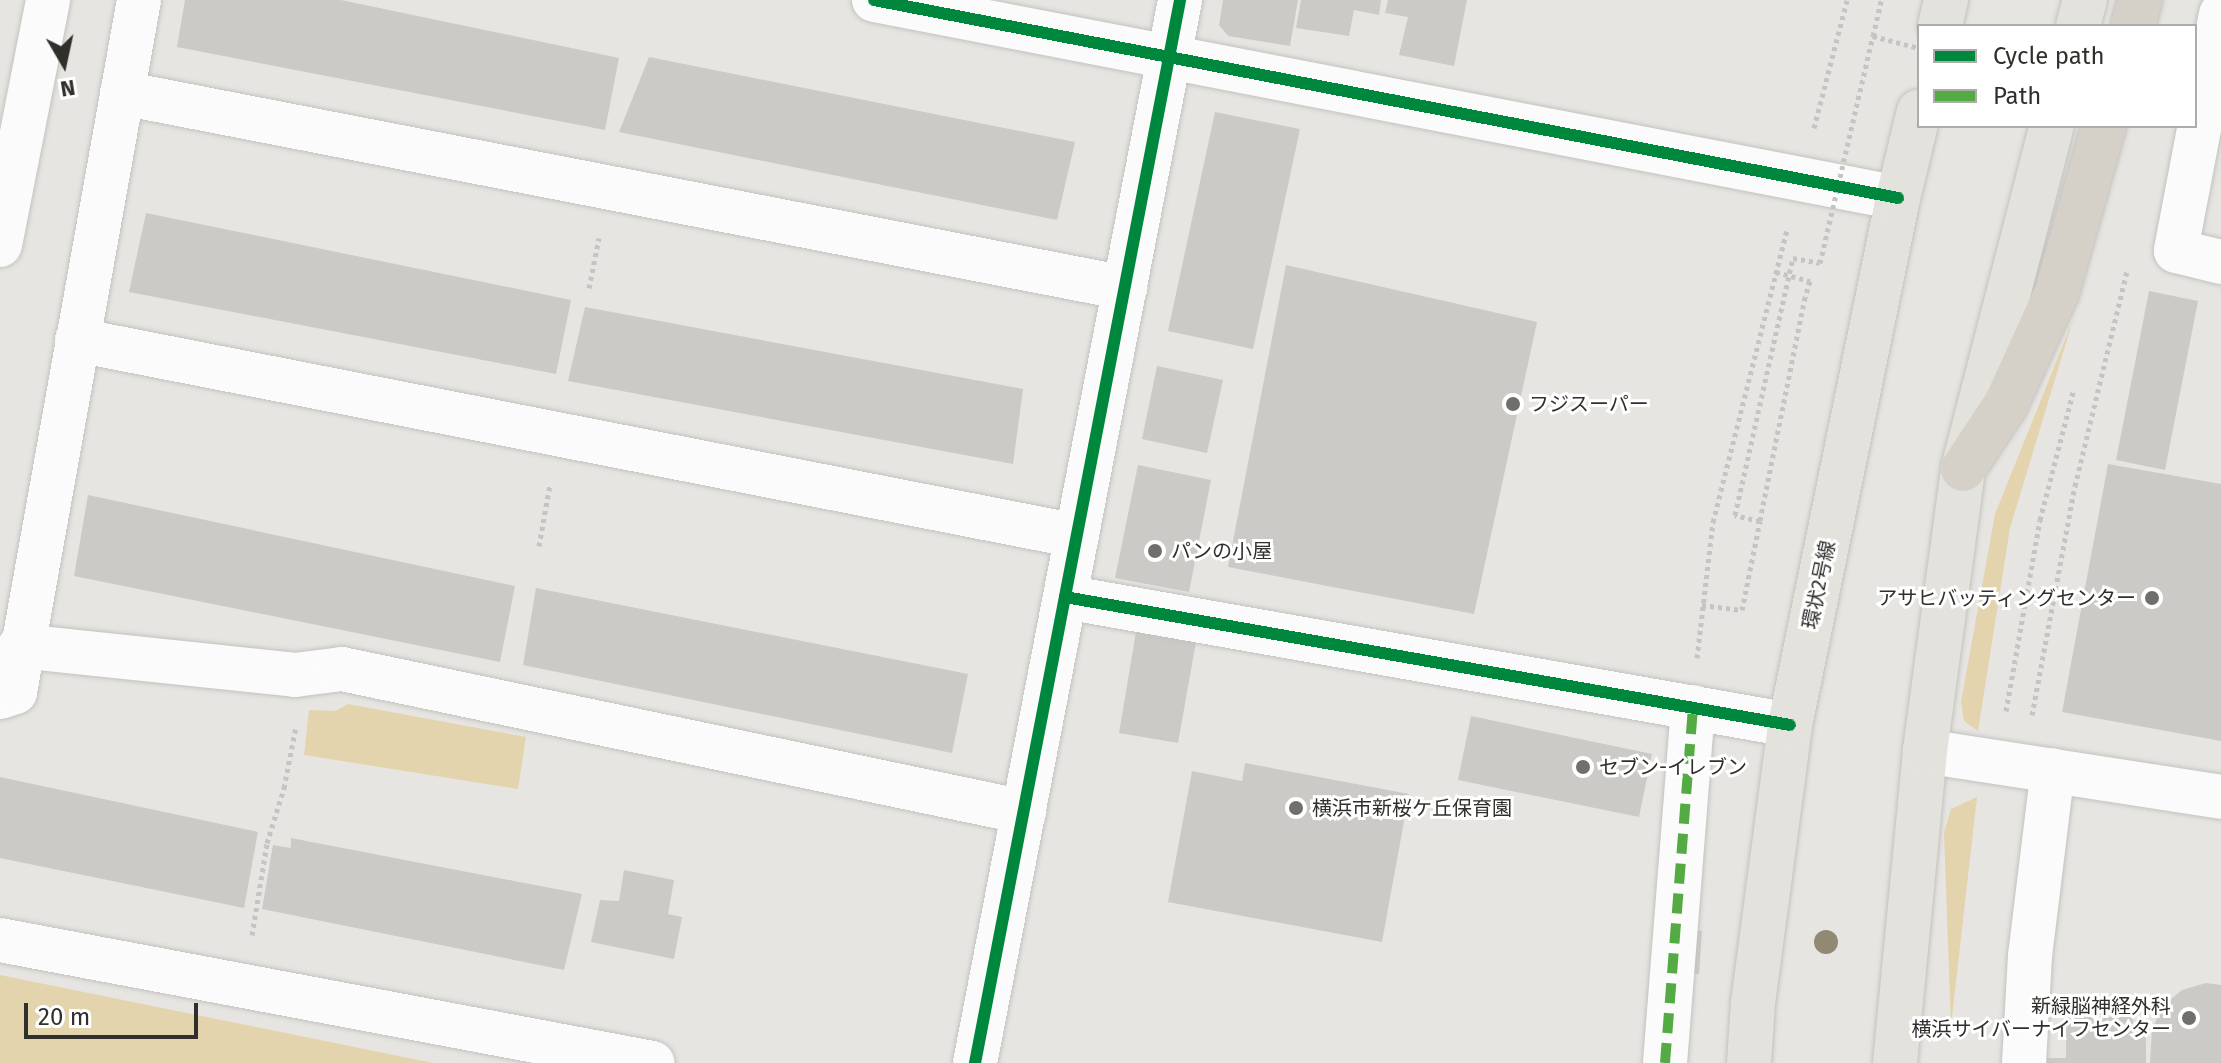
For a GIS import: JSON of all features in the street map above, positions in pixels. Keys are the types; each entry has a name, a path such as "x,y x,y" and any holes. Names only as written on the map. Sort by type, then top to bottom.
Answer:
{"highway":[{"path":"2134,24 2140,0"},
{"path":"1963,469 2006,404 2057,292 2103,128"}],"main road":[{"path":"1940,24 1946,0"},
{"path":"2079,24 2085,0"},
{"name":"環状2号線","path":"1749,1063 1753,1003 1790,725 1898,198 1917,119"},
{"path":"1895,1063 1925,751 1963,469 2051,128"}],"street":[{"path":"0,245 13,112 48,0"},
{"path":"0,697 15,692 20,646 139,0"},
{"path":"874,0 1898,198"},
{"path":"975,1063 1180,0"},
{"path":"2221,14 2176,251 2221,262"},
{"path":"122,93 1125,288"},
{"path":"77,340 1077,536"},
{"path":"1065,597 1790,725"},
{"path":"20,646 306,674 342,669 1024,812"},
{"path":"1665,1063 1693,707"},
{"path":"1925,751 2221,797"},
{"path":"2024,1063 2030,956 2053,770"},
{"path":"0,940 652,1063"}],"path":[{"path":"1693,707 1713,522 1847,0"},
{"path":"1760,521 1735,515 1793,258 1820,263 1881,0"},
{"path":"1873,36 1917,47"},
{"path":"2034,702 2075,486 2130,261"},
{"path":"1702,605 1742,610 1810,281 1776,272"},
{"path":"2005,763 2011,721 2005,709 2035,549 2076,383"},
{"path":"250,946 267,843 284,788 306,674"}],"shaded area":[{"path":"2073,320 2010,528 1978,731 1964,721 1961,702 1995,514"},
{"path":"348,704 526,737 518,789 304,755 309,710 335,711"},
{"path":"1977,797 1951,1026 1944,833 1951,809"},
{"path":"0,975 433,1063 0,1063"}],"building":[{"path":"185,0 341,0 619,58 605,130 177,47"},
{"path":"1223,0 1298,0 1290,46 1228,36 1219,25"},
{"path":"1301,0 1381,0 1379,15 1354,10 1349,36 1296,28"},
{"path":"1388,0 1467,0 1454,66 1399,55 1408,17 1385,13"},
{"path":"649,57 1075,142 1057,220 619,132"},
{"path":"1215,112 1300,129 1253,349 1168,331"},
{"path":"146,213 571,300 556,374 129,292"},
{"path":"1286,265 1537,322 1474,614 1228,567"},
{"path":"2149,291 2198,301 2165,470 2116,460"},
{"path":"585,307 1023,389 1013,464 568,381"},
{"path":"1157,366 1223,380 1207,453 1142,439"},
{"name":"アサヒバッティングセンター","path":"2108,464 2221,484 2221,741 2062,712"},
{"path":"1138,465 1211,480 1189,592 1115,578"},
{"path":"88,495 515,586 500,662 74,576"},
{"path":"536,588 968,674 952,753 523,665"},
{"path":"1136,632 1196,642 1178,743 1119,733"},
{"path":"1471,716 1652,754 1639,817 1458,780"},
{"path":"1245,763 1409,794 1382,942 1168,902 1192,771 1242,781"},
{"path":"0,777 258,832 244,908 0,858"},
{"path":"291,838 582,894 564,970 262,909 273,845 291,848"},
{"path":"624,870 674,880 668,914 682,917 674,959 591,942 600,900 619,901"},
{"path":"1683,929 1702,931 1699,974 1679,972"},
{"name":"新緑脳神経外科 横浜サイバーナイフセンター","path":"2206,983 2221,985 2221,1063 2150,1063 2152,1029 2163,1006 2182,990"},
{"name":"新緑脳神経外科 横浜サイバーナイフセンター","path":"2066,1017 2133,1017 2133,1026 2146,1026 2146,1063 2047,1063 2047,1058 2066,1058"}],"marked path":[{"path":"1665,1063 1693,707"}],"cycle path":[{"path":"874,0 1898,198"},
{"path":"975,1063 1180,0"},
{"path":"1065,597 1790,725"}],"place":[{"name":"フジスーパー","path":"1513,404"},
{"name":"パンの小屋","path":"1155,551"},
{"name":"アサヒバッティングセンター","path":"2152,598"},
{"name":"セブン-イレブン","path":"1583,767"},
{"name":"横浜市新桜ケ丘保育園","path":"1296,808"},
{"name":"新緑脳神経外科 横浜サイバーナイフセンター","path":"2189,1018"}]}
